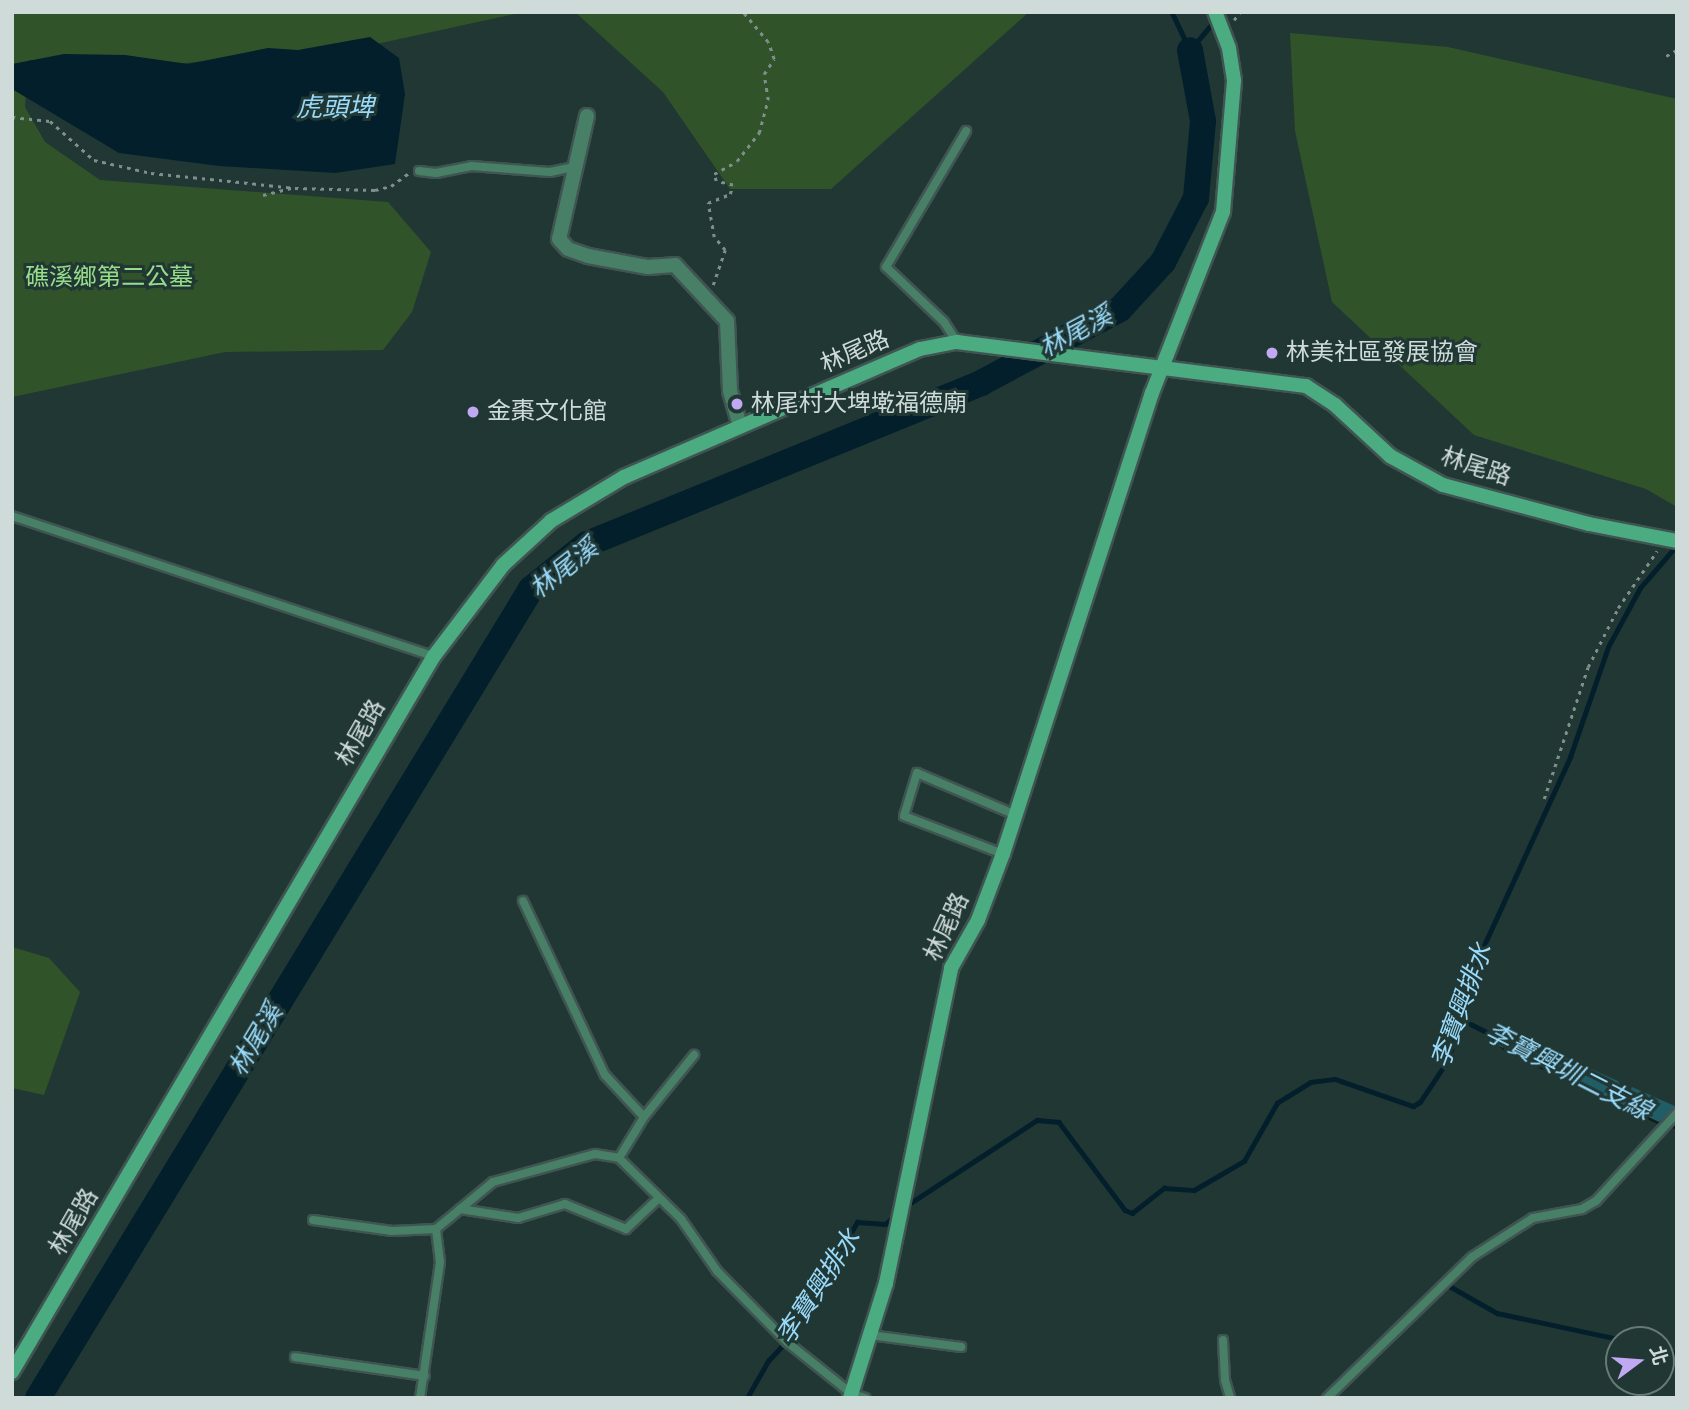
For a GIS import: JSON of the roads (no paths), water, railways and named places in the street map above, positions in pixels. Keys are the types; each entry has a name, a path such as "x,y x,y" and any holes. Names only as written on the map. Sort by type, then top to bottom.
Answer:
{"street":[{"name":"林尾路","path":"856,1396 911,1176 939,1013 951,968 978,920 1003,854 1162,365 1223,212 1234,80 1229,48 1214,12"},
{"path":"587,116 559,239 562,245 588,256 648,267 675,265 727,321 730,391 740,427"},
{"name":"林尾路","path":"12,1372 434,656 503,565 551,521 624,477 920,349 957,342 1162,365 1306,386 1335,405 1390,456 1443,485 1670,540"}],"lane":[{"path":"957,342 944,321 886,267 966,131"},
{"path":"419,171 436,173 471,166 550,172 574,167"},
{"path":"12,516 434,656"},
{"path":"1003,854 904,816 917,773 1016,815"},
{"path":"523,901 605,1075 644,1117"},
{"path":"619,1158 644,1117 694,1055"},
{"path":"1326,1398 1472,1257 1533,1218 1582,1209 1596,1201 1677,1113"},
{"path":"313,1220 392,1231 436,1229 493,1182 596,1154 619,1158 659,1198 718,1271 787,1342 856,1396"},
{"path":"460,1209 518,1218 565,1204 626,1228 659,1198"},
{"path":"420,1398 440,1262 436,1229"},
{"path":"870,1335 961,1347"},
{"path":"1223,1340 1224,1380 1230,1398"},
{"path":"295,1357 425,1376"}],"water":[{"name":"虎頭埤","path":"370,37 399,58 405,94 395,164 335,173 219,166 119,153 12,89 12,64 64,54 125,55 188,64 268,48 298,50"}],"waterway":[{"name":"林尾溪","path":"1172,12 1190,50 1216,19"},
{"name":"林尾溪","path":"38,1398 531,589 587,544 981,383 1120,309 1163,262 1196,198 1203,121 1190,50"},
{"name":"李寶興排水","path":"906,1206 1037,1120 1059,1122 1125,1210 1132,1213 1164,1188 1194,1190 1244,1161 1277,1103 1310,1082 1335,1079 1413,1106 1420,1102 1448,1060 1480,954 1570,757 1608,647 1640,588 1677,545"},
{"name":"李寶興圳二支線","path":"1459,1018 1502,1040"},
{"name":"李寶興圳二支線","path":"1656,1118 1677,1127"},
{"name":"李寶興排水","path":"747,1398 768,1361 791,1336 857,1222 885,1224 897,1214"},
{"path":"1446,1284 1497,1313 1605,1336"},
{"path":"1375,1357 1396,1336"}],"place":[{"name":"林美社區發展協會","path":"1272,353"},
{"name":"林尾村大埤墘福德廟","path":"737,404"},
{"name":"金棗文化館","path":"473,412"}],"park label":[{"name":"礁溪鄉第二公墓","path":"109,278"}]}
